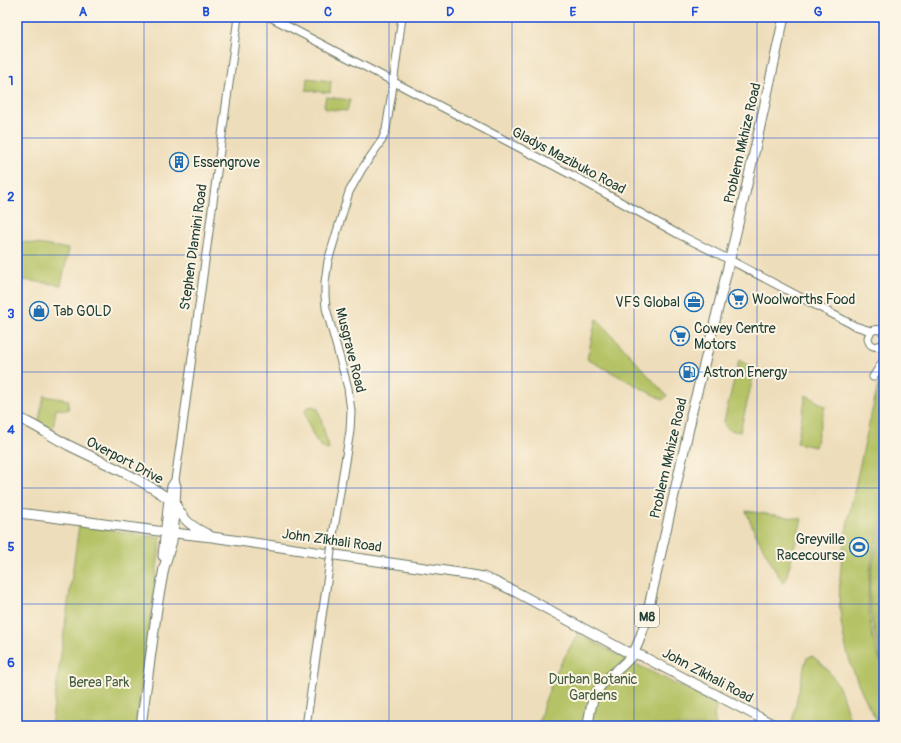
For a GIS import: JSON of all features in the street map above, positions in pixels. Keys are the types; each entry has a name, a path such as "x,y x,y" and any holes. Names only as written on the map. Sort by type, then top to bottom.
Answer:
{"main road":[{"name":"Problem Mkhize Road","path":"588,726 592,700 603,682 620,667 627,652 645,624 691,415 730,260 784,17"},
{"name":"Overport Drive","path":"17,417 142,483 172,502 187,521 212,537"},
{"name":"Stephen Dlamini Road","path":"142,726 158,601 164,568 168,556 172,502"},
{"name":"John Zikhali Road","path":"17,513 169,533 212,537 483,577 493,580 516,592 762,726"},
{"name":"John Zikhali Road","path":"627,652 642,656 776,726"},
{"path":"620,667 620,654 627,652"}],"street":[{"name":"Stephen Dlamini Road","path":"172,502 177,486 175,480 239,17"},
{"name":"Gladys Mazibuko Road","path":"270,17 583,181 678,234 870,334 870,344 873,346 876,347 884,344"},
{"name":"Musgrave Road","path":"306,726 333,535 350,431 351,411 348,388 326,308 325,282 328,261 349,192 362,169 382,140 386,130 402,17"},
{"path":"870,334 875,330 879,330 884,333"},
{"path":"873,377 884,360"}],"green space":[{"path":"307,78 331,81 330,93 306,90"},
{"path":"326,97 350,100 347,111 326,109 324,105"},
{"path":"17,241 69,249 61,285 17,279"},
{"path":"597,319 667,396 663,400 587,359"},
{"path":"739,360 755,369 740,432 727,428 724,421"},
{"name":"Greyville Racecourse","path":"884,366 884,519 874,550 868,594 874,642 884,673 884,726 880,726 862,693 849,658 843,634 839,595 845,536 875,396"},
{"path":"806,395 825,406 815,447 797,443"},
{"path":"44,396 69,400 68,410 56,409 53,429 41,423 39,420"},
{"path":"313,406 318,409 329,449 328,450 323,448 317,442 308,423 305,410 308,407"},
{"path":"746,511 802,519 785,582 782,582 755,533"},
{"name":"Berea Park","path":"79,525 161,538 136,726 51,726"},
{"path":"884,526 884,666 872,624 870,580 877,546"},
{"name":"Durban Botanic Gardens","path":"579,635 717,705 714,716 717,726 538,726 544,703 557,670 576,637"},
{"path":"812,656 825,667 836,682 842,694 852,726 791,726 805,663 807,658"}],"place":[{"name":"Essengrove","path":"179,162"},
{"name":"Woolworths Food","path":"738,299"},
{"name":"VFS Global","path":"694,302"},
{"name":"Tab GOLD","path":"39,311"},
{"name":"Cowey Centre Motors","path":"680,336"},
{"name":"Astron Energy","path":"689,372"},
{"name":"Greyville Racecourse","path":"859,547"}]}
